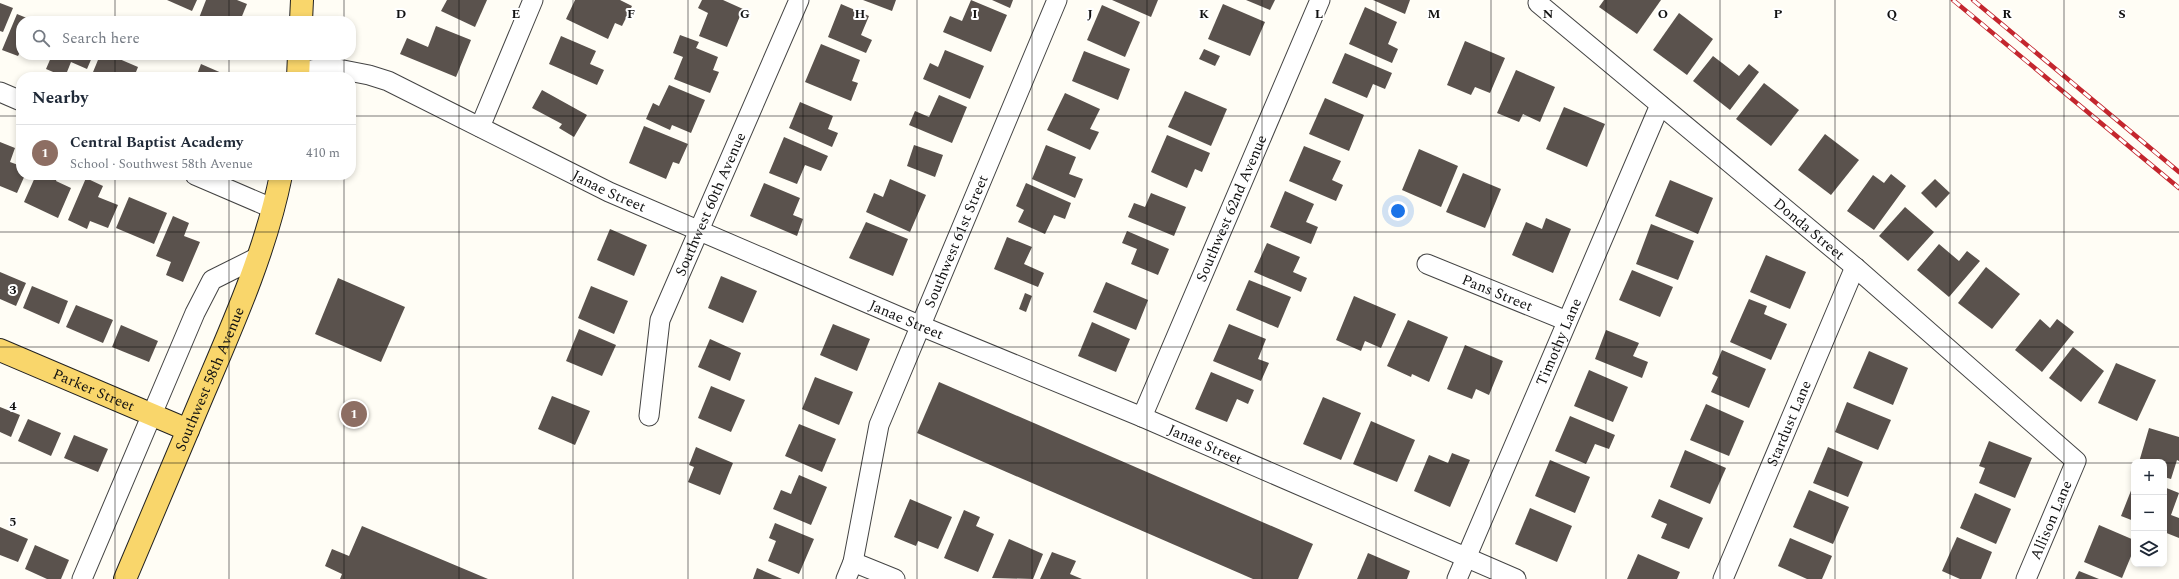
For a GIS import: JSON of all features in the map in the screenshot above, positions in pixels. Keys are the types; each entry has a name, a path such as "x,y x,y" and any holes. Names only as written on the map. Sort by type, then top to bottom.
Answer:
{"main road":[{"path":"301,16 302,0"},
{"name":"Southwest 58th Avenue","path":"124,579 188,430 258,258 274,209 280,180"},
{"name":"Parker Street","path":"0,350 188,430"}],"street":[{"path":"480,127 533,0"},
{"name":"Southwest 60th Avenue","path":"649,416 660,320 798,0"},
{"name":"Southwest 61st Street","path":"850,570 879,425 1057,0"},
{"name":"Southwest 62nd Avenue","path":"1142,417 1320,0"},
{"name":"Donda Street","path":"1538,3 1855,267 2076,461"},
{"name":"Janae Street","path":"298,68 328,67 354,72"},
{"name":"Janae Street","path":"356,72 388,81 608,192 921,326 1142,417 1516,579"},
{"path":"0,92 16,99"},
{"name":"Timothy Lane","path":"1457,579 1660,105"},
{"path":"207,180 274,209"},
{"path":"82,579 196,313 212,280 258,258"},
{"name":"Pans Street","path":"1427,264 1567,322"},
{"name":"Stardust Lane","path":"1723,579 1855,267"},
{"name":"Allison Lane","path":"2026,579 2076,461"},
{"path":"850,570 895,579"}],"building":[{"path":"167,0 197,0 192,11"},
{"path":"206,0 237,0 247,4 242,16 200,16"},
{"path":"447,0 487,0 475,27 441,11"},
{"path":"575,0 620,0 632,6 622,26 615,23 608,39 566,19"},
{"path":"702,0 723,0 743,9 727,47 699,36 708,13 698,8"},
{"path":"863,0 896,0 892,11"},
{"path":"971,0 1007,15 991,52 943,32 950,16 962,21"},
{"path":"992,0 1013,0 1010,8"},
{"path":"1112,0 1158,0 1151,17"},
{"path":"1246,0 1275,0 1270,10"},
{"path":"1373,0 1410,0 1405,14"},
{"path":"1604,0 1661,0 1637,34 1599,7"},
{"path":"0,3 13,8 3,32 0,31"},
{"path":"841,4 869,16 861,35 872,40 866,53 828,37"},
{"path":"1223,4 1265,22 1250,56 1208,39"},
{"path":"1102,5 1140,22 1125,57 1087,40"},
{"path":"1365,7 1397,22 1388,44 1398,49 1392,63 1349,44"},
{"path":"1679,13 1713,39 1687,75 1653,50"},
{"path":"16,16 16,55 2,50"},
{"path":"436,26 471,40 456,77 400,54 407,38 428,47"},
{"path":"680,35 699,42 696,48 718,57 713,70 719,72 710,93 674,79 683,57 673,53"},
{"path":"561,36 596,51 590,64 604,70 597,85 549,64"},
{"path":"1465,41 1505,58 1490,93 1475,87 1471,95 1447,85"},
{"path":"821,44 860,60 852,81 858,83 851,101 805,82"},
{"path":"1204,49 1220,56 1215,66 1199,59"},
{"path":"945,50 984,66 970,99 923,79 930,63 938,67"},
{"path":"1084,51 1130,69 1118,100 1072,81"},
{"path":"1345,53 1392,73 1385,89 1373,84 1367,98 1332,83"},
{"path":"1713,56 1739,76 1749,64 1759,72 1730,110 1693,81"},
{"path":"50,60 91,60 87,69 71,62 67,72 53,72 46,69"},
{"path":"98,60 122,60 138,67 136,72 93,72"},
{"path":"201,64 219,72 198,72"},
{"path":"1516,70 1555,87 1540,122 1523,114 1519,122 1497,113"},
{"path":"1764,83 1799,110 1771,146 1736,119"},
{"path":"669,85 705,100 691,133 672,125 670,130 646,119 653,103 659,106"},
{"path":"542,90 587,115 574,137 559,128 562,124 532,108"},
{"path":"1185,91 1227,109 1211,146 1168,127"},
{"path":"1065,93 1100,109 1090,129 1099,132 1090,150 1047,130"},
{"path":"939,95 967,107 952,143 909,125 915,111 929,117"},
{"path":"1325,98 1364,115 1349,151 1309,134"},
{"path":"800,102 833,116 828,129 838,133 832,147 789,128"},
{"path":"1564,107 1605,124 1587,167 1546,149"},
{"path":"644,126 688,144 679,164 673,162 666,179 629,163"},
{"path":"1825,134 1859,160 1831,195 1798,170"},
{"path":"1167,135 1210,153 1202,172 1195,169 1187,188 1151,172"},
{"path":"784,137 828,156 821,171 805,165 797,184 769,173"},
{"path":"0,142 15,148 10,162 16,164 16,180 23,180 17,193 0,186"},
{"path":"914,145 943,155 935,177 907,166"},
{"path":"1046,145 1076,157 1069,174 1083,179 1075,198 1032,179"},
{"path":"1304,146 1341,161 1332,180 1343,185 1336,201 1289,181"},
{"path":"1419,149 1458,166 1441,207 1402,190"},
{"path":"1463,173 1501,189 1485,228 1446,212"},
{"path":"1891,174 1906,186 1874,230 1847,211 1873,175 1884,183"},
{"path":"890,179 926,195 910,232 866,212 874,193 883,197"},
{"path":"1935,179 1950,193 1936,208 1921,193"},
{"path":"34,180 56,180 71,188 58,218 24,202"},
{"path":"85,180 90,180 103,186 98,197 118,205 108,228 90,221 87,229 68,220"},
{"path":"1670,180 1713,198 1698,234 1655,216"},
{"path":"764,183 800,198 793,215 803,219 797,236 750,216"},
{"path":"1026,183 1071,203 1065,219 1054,215 1045,234 1018,222 1024,210 1016,206"},
{"path":"1285,191 1314,204 1306,222 1318,227 1311,244 1270,227"},
{"path":"1151,193 1186,207 1174,236 1128,217 1134,203 1145,207"},
{"path":"129,197 167,213 154,244 116,228"},
{"path":"1905,207 1934,232 1908,261 1879,236"},
{"path":"173,216 189,223 184,236 200,242 183,282 166,275 171,262 156,256"},
{"path":"1546,218 1571,229 1553,273 1512,255 1526,222 1542,229"},
{"path":"866,222 908,239 893,276 849,258"},
{"path":"1651,224 1694,241 1678,280 1636,264"},
{"path":"610,229 647,245 634,276 597,260"},
{"path":"1127,231 1169,249 1158,275 1131,264 1137,249 1122,243"},
{"path":"1007,237 1032,247 1024,264 1044,273 1038,287 994,269"},
{"path":"1267,243 1300,257 1293,272 1307,278 1301,292 1254,272"},
{"path":"1939,244 1959,261 1967,251 1980,261 1949,297 1917,270"},
{"path":"1766,255 1806,272 1790,309 1750,292"},
{"path":"1986,267 2020,294 1992,329 1958,303"},
{"path":"1632,270 1673,287 1660,317 1619,300"},
{"path":"0,272 26,283 16,306 0,299"},
{"path":"721,276 757,291 743,323 708,308"},
{"path":"338,278 405,307 381,362 315,334"},
{"path":"1249,280 1291,297 1278,328 1236,310"},
{"path":"1106,282 1148,300 1136,330 1093,312"},
{"path":"32,286 68,301 59,324 23,308"},
{"path":"591,286 628,301 614,334 578,318"},
{"path":"1025,293 1032,296 1026,312 1019,309"},
{"path":"1354,296 1396,314 1381,348 1365,341 1361,351 1336,340"},
{"path":"1749,299 1767,306 1764,314 1787,324 1771,360 1730,342"},
{"path":"76,305 113,320 103,343 66,327"},
{"path":"2040,319 2050,328 2057,319 2074,332 2042,372 2015,350"},
{"path":"1408,320 1448,337 1429,382 1412,374 1411,377 1387,366"},
{"path":"1092,322 1130,339 1116,372 1078,356"},
{"path":"833,324 870,339 857,371 820,355"},
{"path":"1229,324 1266,339 1258,359 1269,363 1261,381 1213,361"},
{"path":"121,325 158,341 149,362 112,347"},
{"path":"579,329 616,345 602,376 566,361"},
{"path":"1606,330 1639,343 1633,356 1648,362 1642,378 1595,359"},
{"path":"710,339 741,353 730,381 698,367"},
{"path":"1465,345 1503,361 1489,395 1476,389 1472,399 1447,389"},
{"path":"2073,347 2104,371 2081,402 2049,378"},
{"path":"1722,350 1766,369 1749,408 1711,392 1718,377 1712,374"},
{"path":"1869,351 1908,368 1893,405 1853,388"},
{"path":"2116,363 2156,380 2137,421 2098,403"},
{"path":"1589,370 1628,387 1613,422 1574,406"},
{"path":"1211,372 1254,390 1248,404 1237,399 1227,422 1195,409"},
{"path":"815,377 853,392 839,425 802,409"},
{"path":"939,382 1313,544 1298,579 1253,579 917,433"},
{"path":"711,386 745,400 731,432 698,418"},
{"path":"552,396 590,411 575,445 538,429"},
{"path":"1323,397 1361,413 1341,460 1303,444"},
{"path":"1847,402 1891,420 1878,450 1835,432"},
{"path":"1706,404 1744,421 1729,456 1690,440"},
{"path":"0,407 20,415 11,437 0,432"},
{"path":"1570,416 1615,435 1609,449 1595,444 1586,464 1555,451"},
{"path":"28,419 61,433 51,456 18,441"},
{"path":"1371,421 1415,440 1397,482 1353,464"},
{"path":"799,424 836,439 822,472 785,456"},
{"path":"2149,428 2179,437 2179,461 2177,460 2171,479 2167,478 2167,459 2140,459"},
{"path":"74,435 108,449 98,472 64,458"},
{"path":"1989,441 2032,458 2015,498 1979,483 1985,468 1979,466"},
{"path":"696,447 733,463 720,495 688,482 694,467 689,465"},
{"path":"1828,447 1863,462 1848,497 1813,483"},
{"path":"1685,450 1726,468 1710,504 1670,487"},
{"path":"1452,453 1470,460 1450,507 1414,491 1429,455 1448,463"},
{"path":"1550,460 1590,477 1575,513 1535,496"},
{"path":"799,475 827,487 811,525 773,509 781,490 791,494"},
{"path":"2167,488 2179,493 2171,515 2179,518 2179,538 2167,533"},
{"path":"1809,490 1849,507 1833,544 1793,527"},
{"path":"2131,491 2131,520 2121,516"},
{"path":"1975,493 2011,509 1996,544 1960,528"},
{"path":"910,499 952,517 938,549 918,541 916,546 894,537"},
{"path":"1659,499 1703,518 1689,549 1661,538 1667,524 1651,517"},
{"path":"1530,508 1572,526 1557,562 1515,544"},
{"path":"964,510 980,517 976,526 994,534 978,572 944,558"},
{"path":"775,523 814,539 799,574 768,561 776,541 769,538"},
{"path":"2099,525 2131,539 2131,556 2122,578 2084,562"},
{"path":"362,526 488,579 340,579 342,574 325,566 332,549 349,556"},
{"path":"0,527 28,539 18,562 0,555"},
{"path":"1957,537 1992,552 1981,579 1960,579 1942,571"},
{"path":"1790,538 1832,556 1822,579 1807,579 1778,566"},
{"path":"1009,539 1043,554 1033,579 992,578"},
{"path":"35,545 69,560 61,579 47,579 25,569"},
{"path":"1052,552 1076,561 1070,574 1082,579 1040,579"},
{"path":"1368,553 1410,571 1407,579 1357,579"},
{"path":"1638,554 1680,572 1677,579 1627,579"},
{"path":"757,568 782,579 753,579"},
{"path":"2079,571 2099,579 2075,579"}],"railway":[{"path":"1953,0 2179,188"},
{"path":"1973,0 2179,172"}],"place":[{"name":"Central Baptist Academy","path":"354,414"}]}
